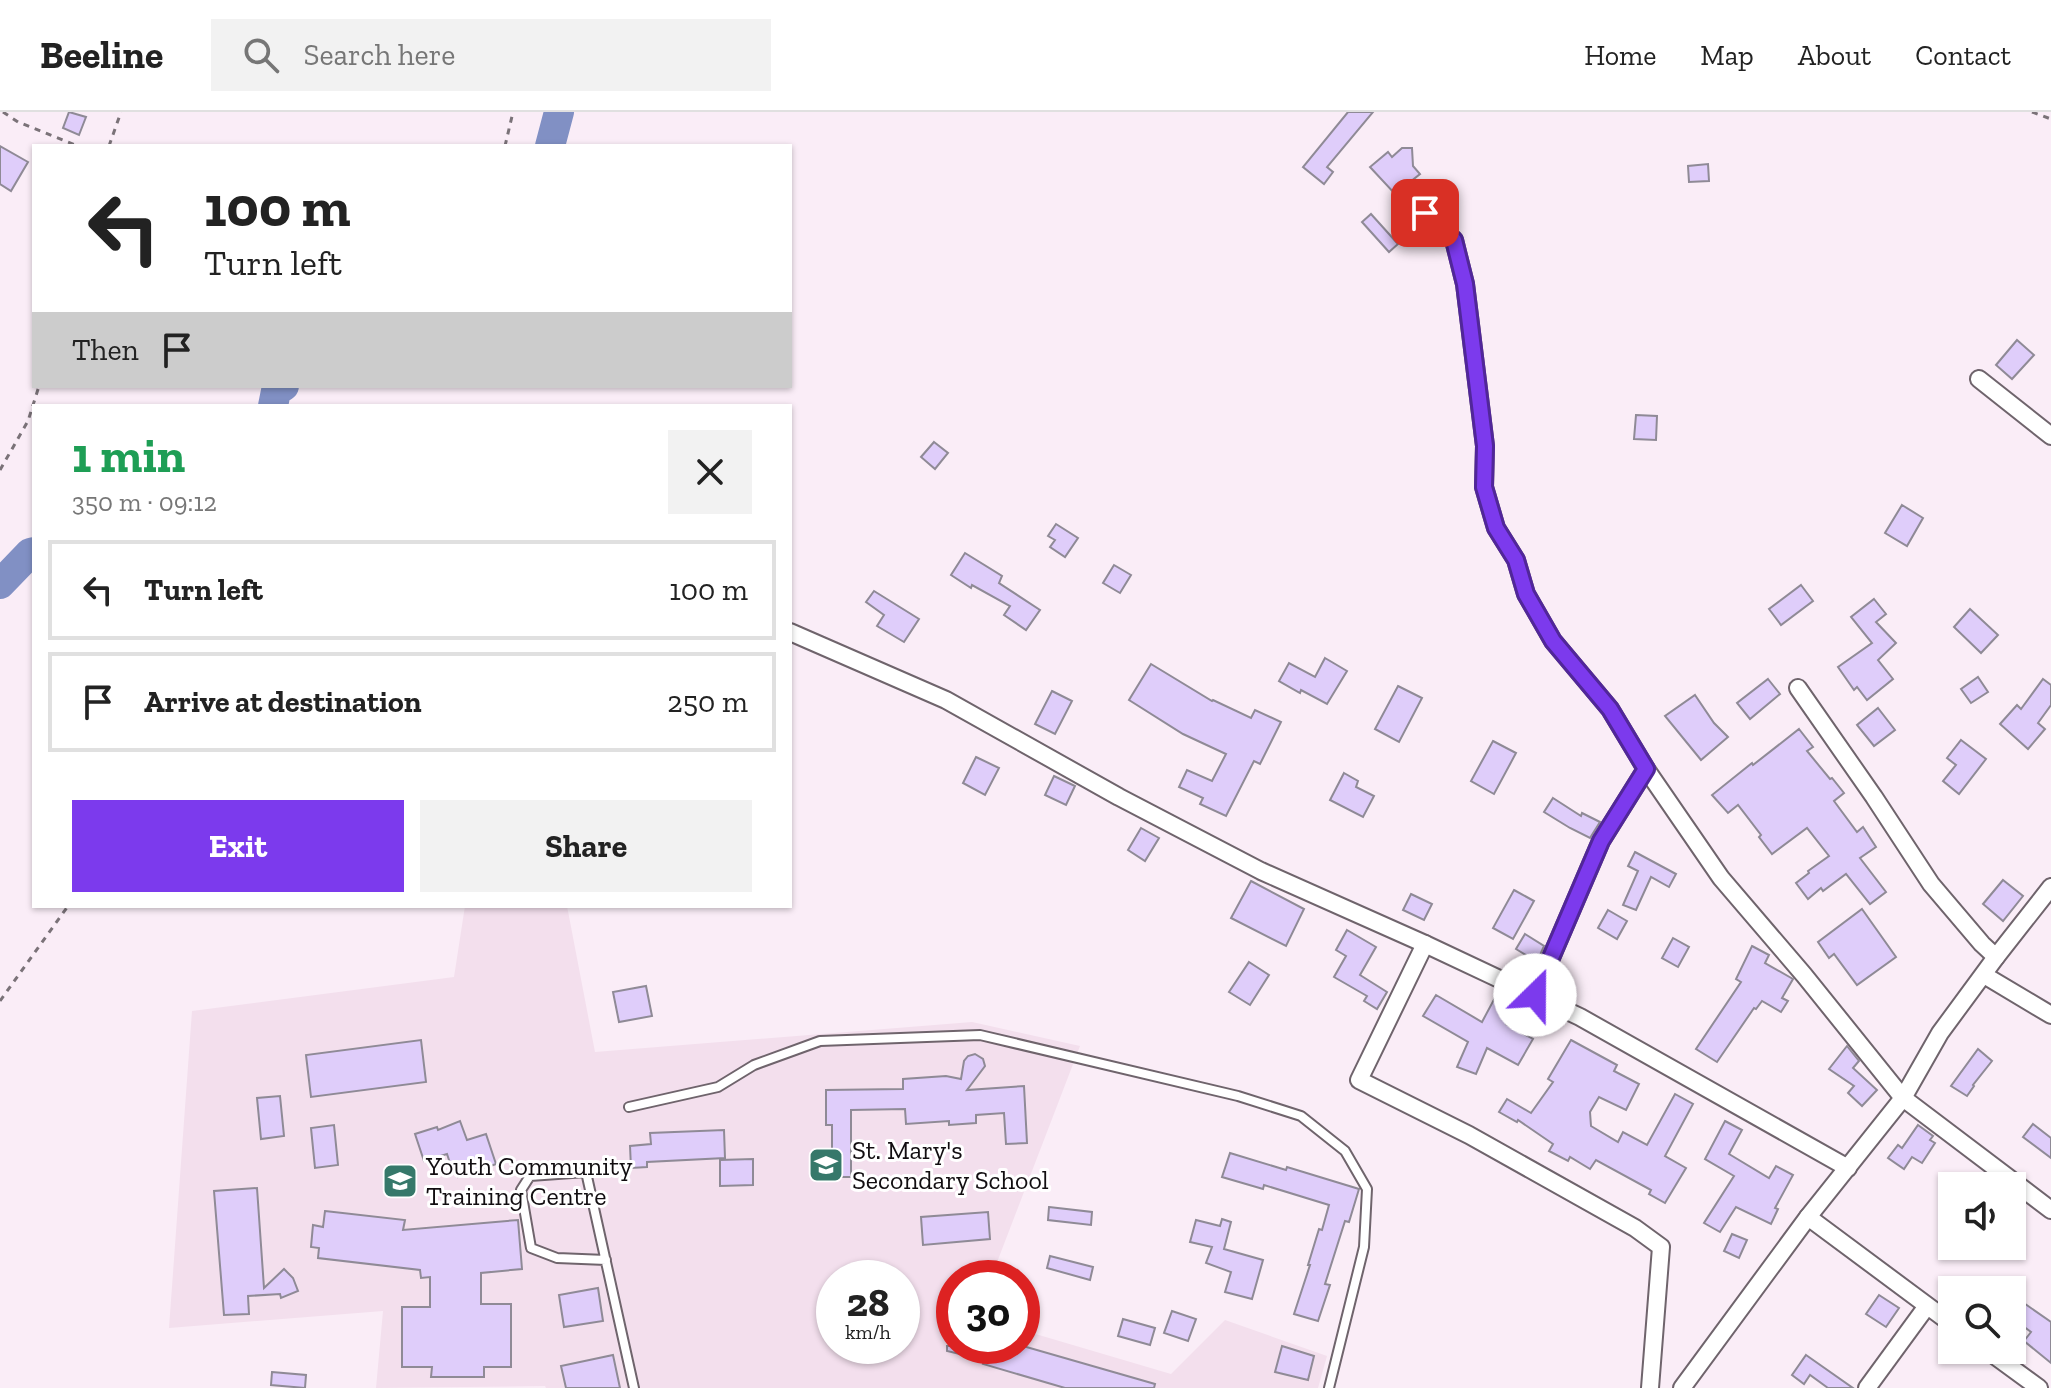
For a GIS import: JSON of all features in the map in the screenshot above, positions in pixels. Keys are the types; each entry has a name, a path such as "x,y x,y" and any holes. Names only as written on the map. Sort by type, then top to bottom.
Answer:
{"street":[{"path":"1425,213 1454,240 1465,284 1485,446 1484,487 1496,528 1516,560 1526,594 1553,641 1610,709 1646,769 1721,878 1903,1098 2051,1210"},
{"path":"1979,379 2051,436"},
{"path":"792,633 946,700 1248,865 1535,995 1668,1065 1848,1168"},
{"path":"1798,688 1931,884 1996,957"},
{"path":"1535,995 1601,841 1646,769"},
{"path":"1682,1388 1808,1217 1903,1098 1940,1033 2051,887"},
{"path":"1425,944 1359,1080 1483,1143 1635,1228 1661,1247 1650,1388"},
{"path":"1984,975 2051,1015"},
{"path":"1808,1217 1938,1314"},
{"path":"1867,1388 1927,1306"},
{"path":"2006,1364 2039,1388"}],"lane":[{"path":"629,1107 718,1087 754,1065 820,1041 980,1035 1238,1096 1301,1116 1345,1151 1367,1189 1364,1247 1329,1388"},
{"path":"606,1260 557,1258 531,1248 521,1190 530,1176 586,1172 606,1260 634,1388"}],"path":[{"path":"3,112 18,122 73,144"},
{"path":"110,144 121,112"},
{"path":"505,144 513,112"},
{"path":"2032,112 2051,119"},
{"path":"0,470 32,408"},
{"path":"0,1001 67,908"}],"shaded area":[{"path":"465,908 567,908 595,1052 972,1022 1080,1046 998,1260 936,1260 936,1364 1040,1364 1040,1335 1171,1374 1225,1320 1327,1356 1318,1388 376,1388 383,1311 169,1328 192,1011 454,977"}],"building":[{"path":"69,112 86,117 79,135 63,128"},
{"path":"1348,112 1373,112 1327,167 1333,172 1324,184 1303,167"},
{"path":"0,146 28,162 11,191 0,184"},
{"path":"1402,148 1412,148 1413,166 1420,174 1395,194 1370,167 1388,152 1392,157"},
{"path":"1708,164 1709,181 1689,182 1688,166"},
{"path":"1371,214 1398,244 1389,252 1362,222"},
{"path":"2017,340 2034,355 2012,379 1996,365"},
{"path":"1636,415 1657,416 1656,440 1634,439"},
{"path":"934,442 948,453 935,469 921,457"},
{"path":"1902,505 1923,518 1907,546 1885,533"},
{"path":"1056,524 1078,538 1065,557 1050,547 1055,540 1048,536"},
{"path":"965,553 1002,576 999,583 1040,610 1026,630 1004,615 1010,606 951,575"},
{"path":"1114,565 1131,575 1120,593 1103,583"},
{"path":"1801,585 1813,601 1781,625 1769,609"},
{"path":"874,591 919,619 904,642 877,626 884,615 866,602"},
{"path":"1874,599 1886,614 1876,622 1896,643 1878,660 1893,679 1867,700 1857,687 1854,690 1838,667 1872,643 1851,617"},
{"path":"1970,609 1998,635 1981,653 1954,627"},
{"path":"1325,658 1347,671 1327,704 1279,681 1289,663 1315,677"},
{"path":"1151,664 1212,701 1251,718 1255,710 1281,722 1260,764 1254,761 1226,816 1200,804 1203,798 1179,787 1187,770 1212,781 1226,754 1183,734 1129,700"},
{"path":"1978,677 1988,692 1971,703 1961,689"},
{"path":"1768,679 1780,694 1750,719 1737,703"},
{"path":"2043,679 2051,685 2051,705 2038,723 2045,729 2028,749 2000,724 2017,705 2021,709"},
{"path":"1398,686 1422,698 1399,742 1375,729"},
{"path":"1052,691 1072,701 1055,734 1035,724"},
{"path":"1695,695 1728,737 1701,760 1665,716"},
{"path":"1878,708 1895,730 1874,746 1857,725"},
{"path":"1799,729 1813,747 1807,751 1844,793 1834,801 1857,832 1863,827 1876,847 1860,858 1886,892 1870,904 1846,874 1808,899 1796,883 1829,856 1807,828 1772,854 1738,805 1728,813 1712,795"},
{"path":"1961,740 1986,759 1959,794 1943,781 1956,765 1947,758"},
{"path":"1493,741 1516,753 1494,794 1471,781"},
{"path":"976,757 999,768 985,795 963,783"},
{"path":"1344,773 1358,781 1356,787 1374,796 1363,817 1330,800"},
{"path":"1054,776 1075,786 1066,805 1045,795"},
{"path":"1553,798 1581,816 1582,813 1600,822 1590,838 1544,812"},
{"path":"1141,828 1159,838 1145,861 1128,850"},
{"path":"1635,852 1676,874 1669,887 1651,877 1636,910 1623,905 1638,871 1628,866"},
{"path":"2003,880 2023,896 2003,921 1983,904"},
{"path":"1251,881 1304,909 1286,946 1231,918"},
{"path":"1514,890 1534,901 1513,939 1493,928"},
{"path":"1411,894 1432,904 1424,920 1403,910"},
{"path":"1862,909 1896,957 1857,985 1834,954 1829,958 1818,942"},
{"path":"1608,910 1627,921 1617,939 1598,928"},
{"path":"1347,930 1376,947 1360,975 1387,992 1377,1009 1364,1001 1367,996 1334,977 1346,956 1336,950"},
{"path":"1525,934 1544,946 1537,962 1516,949"},
{"path":"1673,938 1689,947 1678,967 1662,958"},
{"path":"1752,946 1769,955 1765,963 1793,979 1782,998 1788,1001 1781,1012 1762,1001 1717,1062 1696,1049 1741,982 1736,979"},
{"path":"1249,962 1269,975 1250,1005 1229,992"},
{"path":"646,986 652,1016 619,1022 613,992"},
{"path":"1498,992 1512,999 1508,1007 1514,1010 1506,1024 1533,1039 1518,1065 1487,1048 1476,1074 1457,1067 1468,1042 1423,1016 1436,995 1482,1022"},
{"path":"421,1040 426,1082 311,1097 306,1055"},
{"path":"1571,1040 1617,1065 1614,1071 1639,1084 1626,1110 1599,1097 1590,1112 1591,1126 1618,1142 1623,1132 1647,1145 1675,1094 1693,1104 1665,1156 1686,1168 1665,1203 1649,1194 1651,1190 1596,1160 1590,1169 1570,1157 1568,1161 1549,1151 1553,1144 1518,1120 1499,1112 1507,1099 1531,1113 1553,1082 1548,1079"},
{"path":"1847,1046 1859,1061 1853,1068 1877,1090 1862,1106 1848,1093 1854,1086 1829,1069"},
{"path":"1978,1049 1992,1061 1967,1096 1951,1086"},
{"path":"975,1054 983,1059 985,1066 967,1090 1024,1086 1027,1143 1006,1144 1004,1113 976,1115 976,1123 949,1125 949,1121 906,1124 905,1109 851,1110 851,1177 832,1177 832,1125 826,1125 826,1090 903,1089 903,1079 946,1076 961,1079 964,1061"},
{"path":"280,1096 284,1136 261,1139 257,1098"},
{"path":"460,1121 467,1140 486,1134 496,1164 458,1177 447,1154 424,1161 415,1134 437,1127 438,1130"},
{"path":"1725,1121 1742,1130 1729,1154 1769,1178 1776,1166 1793,1175 1775,1208 1778,1209 1771,1224 1736,1207 1720,1232 1704,1223 1734,1176 1705,1159"},
{"path":"2033,1124 2051,1138 2051,1158 2023,1137"},
{"path":"334,1125 338,1165 315,1168 311,1128"},
{"path":"1918,1125 1933,1136 1930,1140 1935,1143 1922,1163 1912,1157 1904,1169 1888,1158 1898,1145 1902,1148"},
{"path":"724,1130 725,1158 647,1162 647,1167 631,1168 630,1146 651,1144 650,1133"},
{"path":"1230,1153 1359,1189 1325,1284 1330,1285 1318,1321 1294,1314 1329,1205 1264,1185 1263,1189 1222,1177"},
{"path":"753,1159 753,1185 720,1186 720,1160"},
{"path":"257,1188 264,1288 284,1269 293,1278 298,1291 281,1298 280,1294 248,1296 249,1314 224,1315 214,1191"},
{"path":"1049,1207 1092,1212 1091,1225 1048,1220"},
{"path":"325,1211 405,1220 403,1230 518,1220 522,1269 481,1273 481,1304 511,1304 511,1367 484,1367 484,1377 431,1377 432,1367 402,1367 402,1307 430,1307 430,1277 421,1278 420,1270 318,1258 319,1248 311,1247 313,1225 323,1227"},
{"path":"988,1212 990,1239 923,1245 921,1217"},
{"path":"1222,1219 1231,1222 1224,1249 1263,1260 1252,1299 1225,1292 1231,1272 1206,1263 1212,1247 1190,1242 1196,1220 1220,1226"},
{"path":"1732,1234 1747,1240 1739,1258 1724,1251"},
{"path":"1050,1256 1093,1267 1090,1280 1047,1268"},
{"path":"598,1288 603,1321 564,1327 559,1295"},
{"path":"1879,1295 1899,1308 1886,1327 1866,1314"},
{"path":"2026,1304 2051,1322 2051,1363 2026,1343 2031,1332 2026,1328"},
{"path":"1172,1311 1196,1319 1188,1341 1164,1333"},
{"path":"1123,1319 1155,1328 1150,1345 1118,1336"},
{"path":"1282,1346 1314,1356 1308,1380 1275,1372"},
{"path":"1040,1351 1155,1384 1154,1388 1065,1388 983,1364 1040,1364"},
{"path":"613,1355 620,1388 566,1388 561,1366"},
{"path":"1806,1355 1853,1388 1828,1388 1810,1375 1804,1384 1792,1375"},
{"path":"272,1372 306,1375 305,1388 271,1385"}],"waterway":[{"path":"551,144 559,112"},
{"path":"273,404 276,391 281,388"},
{"path":"0,584 32,552"}],"place":[{"name":"St. Mary's Secondary School","path":"826,1165"},
{"name":"Youth Community Training Centre","path":"400,1181"}],"route":[{"path":"1425,213 1454,240 1465,284 1485,446 1484,487 1496,528 1516,560 1526,594 1553,641 1610,709 1646,769 1601,841 1535,995"}]}
